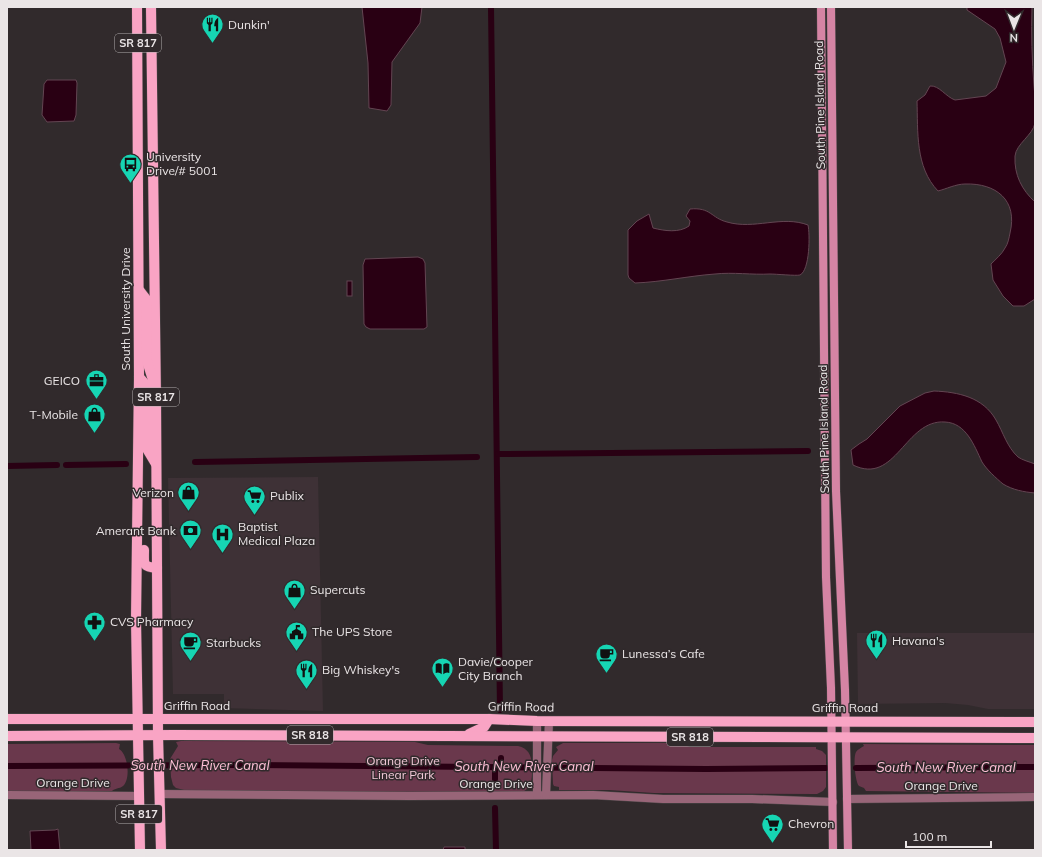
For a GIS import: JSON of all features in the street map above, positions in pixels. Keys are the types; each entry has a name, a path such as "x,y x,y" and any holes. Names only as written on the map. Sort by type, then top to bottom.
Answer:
{"main road":[{"name":"South University Drive","path":"138,7 139,377 136,620 140,850"},
{"path":"138,7 144,19 146,64 152,81"},
{"name":"SR 817","path":"151,7 156,398 158,751 161,850"},
{"name":"South Pine Island Road","path":"820,7 826,577 833,749 833,850"},
{"name":"South Pine Island Road","path":"831,7 836,491 847,748 848,850"},
{"path":"138,80 143,87 144,94 145,148 147,153 152,157"},
{"path":"139,290 146,299 147,361 153,379 156,398"},
{"path":"823,300 834,300"},
{"path":"139,377 147,386 147,449 156,464"},
{"path":"138,481 144,503 144,563 147,567 157,568"},
{"name":"Griffin Road","path":"7,719 158,718 489,719 537,721 1035,722"},
{"path":"461,736 484,727 489,719"},
{"name":"SR 818","path":"7,736 461,736 537,741 832,737 1035,738"}],"street":[{"path":"537,721 537,795"},
{"path":"546,795 549,721"},
{"name":"Orange Drive","path":"159,794 409,796 546,795 833,802"},
{"name":"Orange Drive","path":"7,795 138,796"},
{"name":"Orange Drive","path":"847,799 1035,797"}],"shaded area":[{"path":"362,7 422,7 420,23 392,62 391,105 387,111 369,108 368,63"},
{"path":"967,7 1032,7 1033,76 1036,118 1034,127 1018,147 1015,156 1017,176 1026,192 1035,202 1035,299 1024,306 1013,306 1003,296 993,280 991,264 1004,250 1008,243 1010,233 1012,221 1011,211 1007,203 995,190 976,184 958,185 938,191 925,171 919,148 917,101 925,95 930,86 936,87 955,100 986,96 996,88 1006,62 1000,38 995,29 967,10"},
{"path":"47,80 76,80 76,115 74,121 47,122 42,115 44,84"},
{"path":"690,209 707,211 717,218 737,224 788,221 808,225 808,252 806,266 803,272 800,275 722,273 635,283 629,278 628,275 628,230 637,221 649,214 653,228 667,231 681,230 689,226 690,221 686,216"},
{"path":"418,257 423,259 425,263 427,327 424,329 370,329 366,327 364,324 363,265 365,259"},
{"path":"347,281 352,281 352,296 347,296"},
{"path":"934,391 969,397 977,401 991,412 1014,453 1018,457 1035,464 1035,493 1011,488 1003,484 984,465 972,442 964,431 959,426 952,423 945,422 931,424 920,430 890,460 880,467 868,469 853,465 851,450 867,439 900,406 925,393"},
{"path":"318,477 323,711 224,708 224,694 173,694 168,478"},
{"path":"857,633 1035,633 1035,709 988,709 945,703 858,704"},
{"path":"58,829 60,850 31,850 30,831"},
{"path":"444,847 465,847 465,850 443,850"}],"green space":[{"name":"Orange Drive Linear Park","path":"176,742 415,742 428,745 518,746 526,749 530,755 532,762 532,778 530,785 526,790 519,793 184,790 176,788 173,785 171,777 170,759 178,746"},
{"path":"563,743 678,743 690,747 816,747 816,749 822,751 826,755 826,787 823,791 817,794 654,793 609,790 559,790 559,787 554,786 553,784 552,760 553,756 558,750 556,747"},
{"path":"7,744 120,744 119,749 125,756 128,773 125,783 120,788 112,791 7,791"},
{"path":"863,744 1035,745 1035,793 866,791 864,788 859,786 856,780 855,769 855,755 858,750 864,746"}],"waterway":[{"path":"491,7 500,710"},
{"path":"498,454 808,451"},
{"path":"195,462 477,457"},
{"path":"66,465 126,464"},
{"path":"7,466 57,465"},
{"path":"501,758 501,767"},
{"name":"South New River Canal","path":"7,766 243,765 706,769 826,768"},
{"path":"495,767 495,779"},
{"name":"South New River Canal","path":"856,768 1035,767"},
{"path":"495,808 496,850"}],"place":[{"name":"Dunkin'","path":"213,44"},
{"name":"University Drive/# 5001","path":"131,184"},
{"name":"GEICO","path":"96,400"},
{"name":"T-Mobile","path":"94,434"},
{"name":"Verizon","path":"189,512"},
{"name":"Publix","path":"254,516"},
{"name":"Amerant Bank","path":"191,550"},
{"name":"Baptist Medical Plaza","path":"223,554"},
{"name":"Supercuts","path":"295,610"},
{"name":"CVS Pharmacy","path":"95,642"},
{"name":"The UPS Store","path":"296,652"},
{"name":"Havana's","path":"877,660"},
{"name":"Starbucks","path":"191,662"},
{"name":"Lunessa’s Cafe","path":"607,674"},
{"name":"Davie/Cooper City Branch","path":"443,688"},
{"name":"Big Whiskey's","path":"306,690"},
{"name":"Chevron","path":"773,844"}]}
